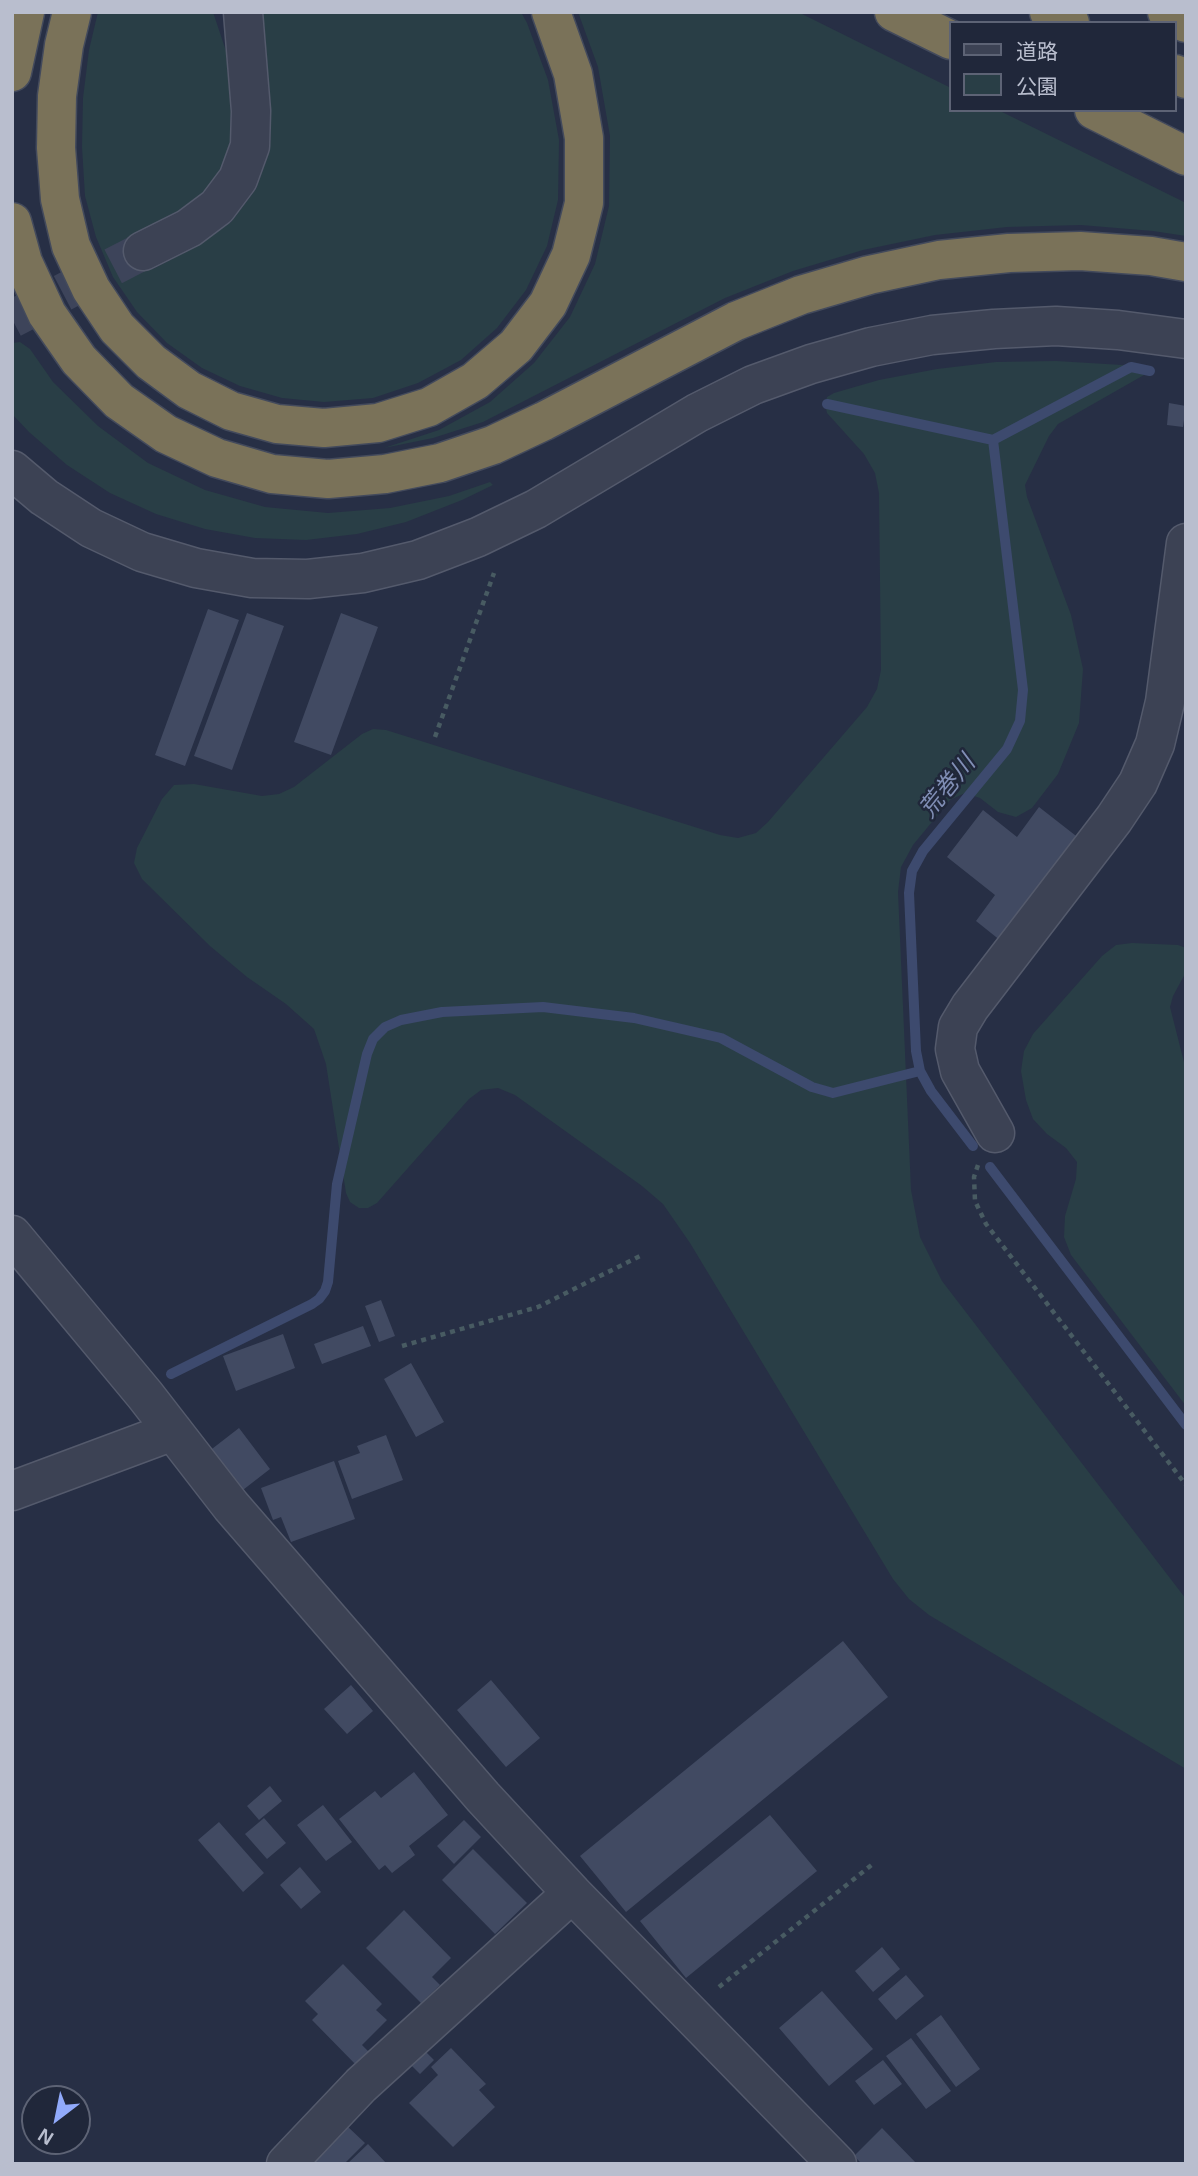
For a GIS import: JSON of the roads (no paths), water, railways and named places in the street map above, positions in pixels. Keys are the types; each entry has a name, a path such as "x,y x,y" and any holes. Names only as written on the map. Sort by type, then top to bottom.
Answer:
{"highway":[{"path":"12,72 25,12"},
{"path":"72,12 57,96 57,161 60,200 71,246 91,289 117,328 150,362 189,390 231,411 277,424 324,428 378,423 429,407 475,381 516,346 548,303 571,255 584,203 584,138 573,74 551,12"},
{"path":"894,12 950,40"},
{"path":"1049,12 1066,21"},
{"path":"1167,12 1186,23"},
{"path":"1098,112 1186,156"},
{"path":"12,222 23,262 47,314 79,360 119,401 166,434 217,458 272,474 328,479 385,474 440,463 493,445 736,321 801,295 869,275 939,260 1009,253 1080,251 1151,256 1186,262"}],"street":[{"path":"143,251 189,228 218,207 238,179 250,146 251,111 243,12"},
{"path":"12,470 44,497 91,528 142,552 196,568 251,578 308,579 363,573 418,560 478,537 536,509 697,413 753,385 823,360 932,335 994,328 1093,328 1186,339"},
{"path":"995,1133 960,1071 955,1049 958,1027 970,1007 1114,819 1138,783 1155,744 1165,702 1186,543"},
{"path":"12,1235 249,1527 483,1797 572,1893 837,2164"},
{"path":"12,1490 173,1431"},
{"path":"286,2164 361,2085 572,1893"}],"waterway":[{"name":"荒巻川","path":"827,404 993,440 1131,367 1150,371"},
{"name":"荒巻川","path":"973,1146 931,1091 920,1071 916,1051 909,893 912,871 923,851 1007,749 1020,721 1023,690 993,440"},
{"path":"171,1374 312,1304 325,1291 337,1184 367,1054 373,1039 385,1027 401,1020 442,1012 543,1007 634,1018 721,1038 812,1087 833,1093 920,1071"},
{"name":"荒巻川","path":"990,1167 1186,1425"}],"tunnel":[{"path":"12,319 143,251"}]}
